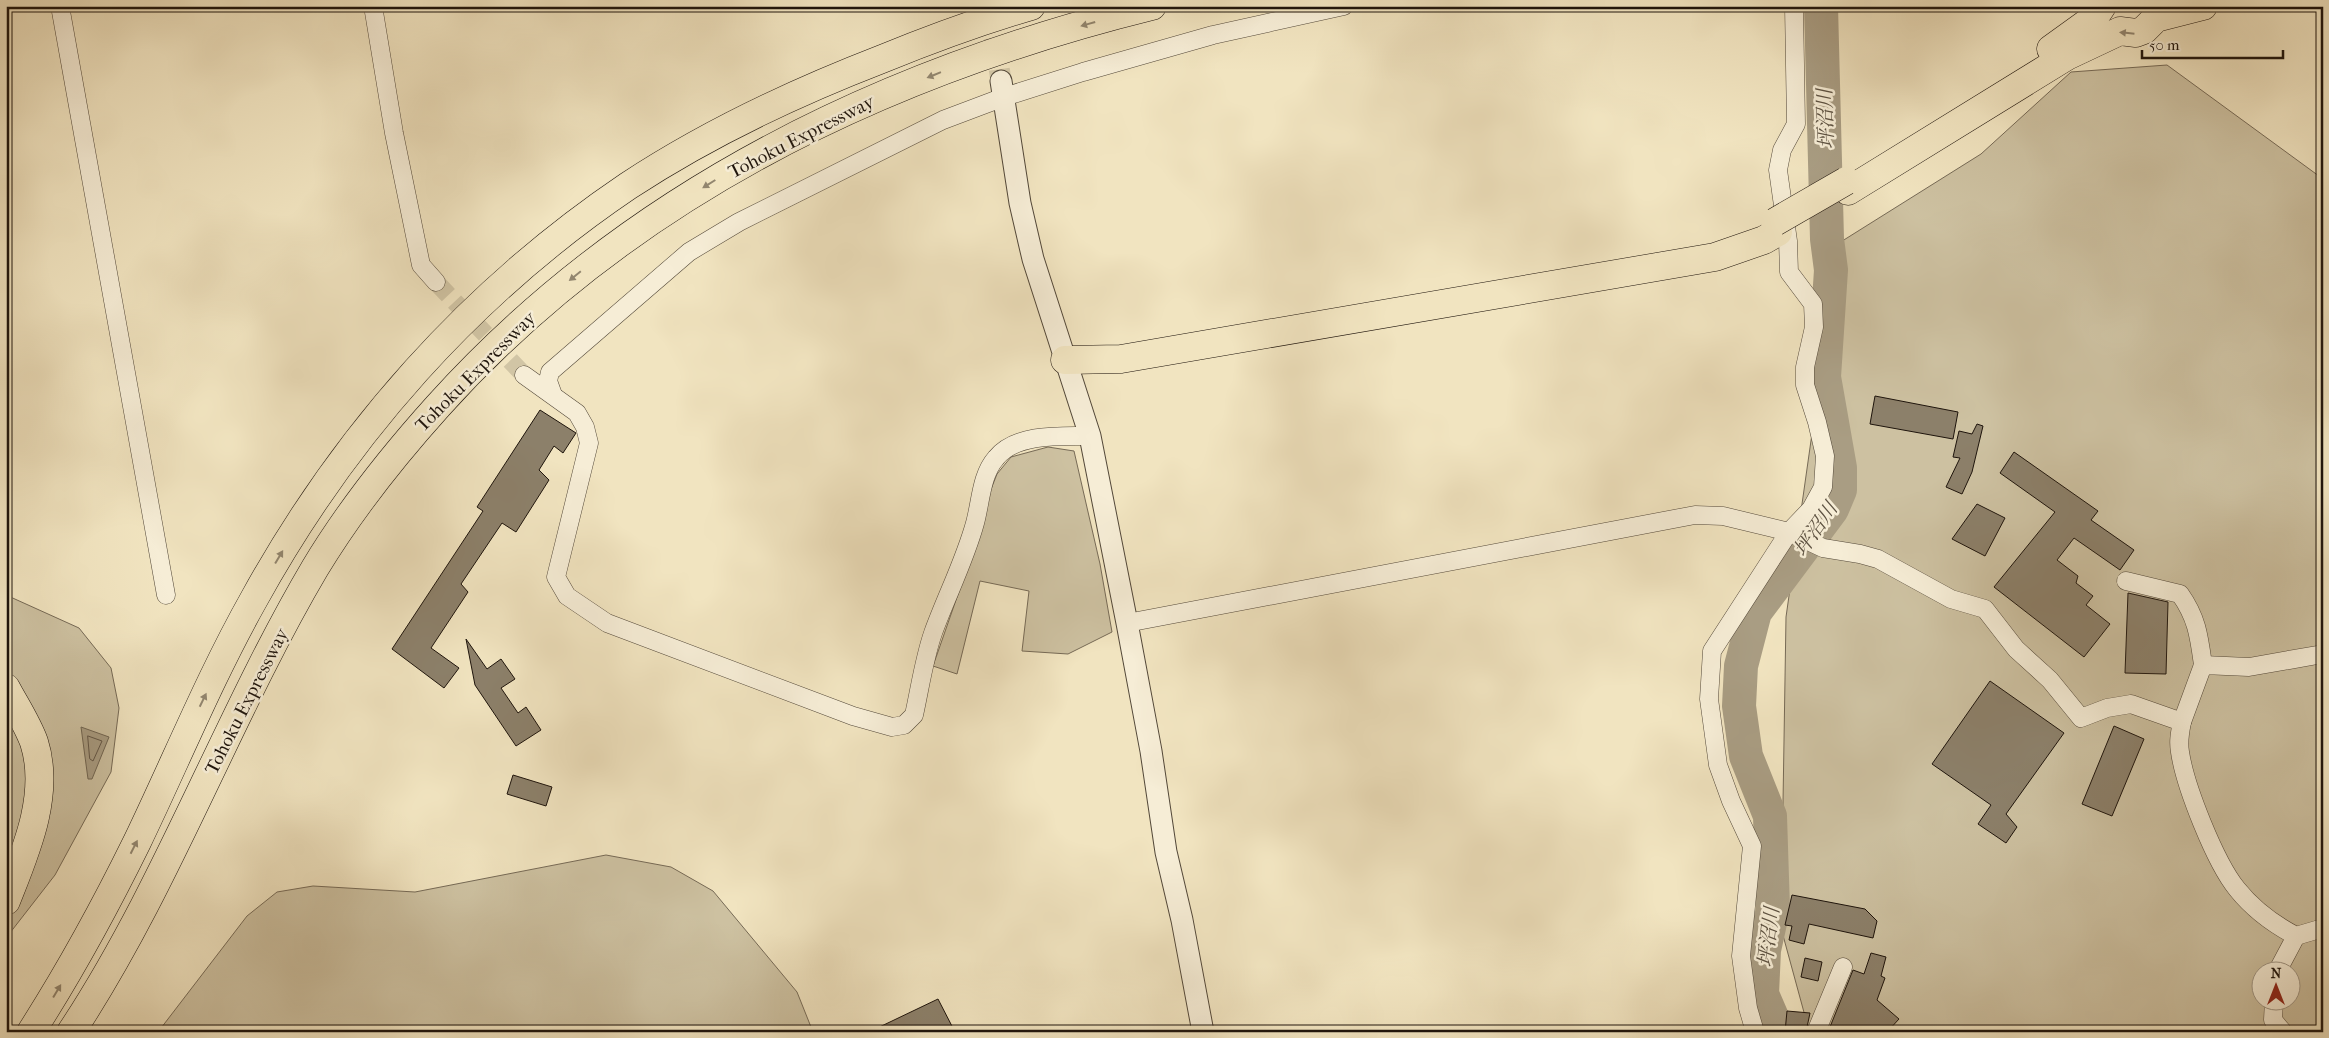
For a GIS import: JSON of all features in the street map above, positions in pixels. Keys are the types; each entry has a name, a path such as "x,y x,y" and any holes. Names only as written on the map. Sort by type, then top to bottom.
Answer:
{"main road":[{"name":"Tohoku Expressway","path":"31,1032 57,991 96,920 137,841 249,608 284,547 363,432 402,384 447,336 497,288 567,230 628,186 683,153 805,90 938,36 1031,6"},
{"name":"Tohoku Expressway","path":"71,1032 87,1008 131,930 268,654 317,565 361,499 409,438 465,375 521,321 648,222 725,174 798,135 874,98 957,66 1033,40 1152,6"},
{"path":"1847,186 2062,42 2094,18 2102,6"},
{"path":"1066,360 1131,340 1710,247 1776,227 2067,56 2120,31 2128,34 2144,30 2156,18 2203,6"},
{"path":"6,688 34,743 38,767 38,793 32,834 6,901"}],"street":[{"path":"60,6 166,595"},
{"path":"373,6 394,133 421,265 436,282"},
{"path":"553,395 548,381 550,372 689,252 739,222 1003,89 1213,35 1344,6"},
{"path":"1755,1032 1748,1008 1741,956 1752,846 1731,801 1718,765 1710,699 1712,651 1801,538 1811,509 1823,487 1825,456 1818,422 1805,385 1805,367 1814,327 1813,304 1788,272 1788,241 1778,170 1782,150 1796,124 1794,6"},
{"path":"1003,89 1020,203 1033,259 1090,436 1128,623 1166,852 1182,920 1203,1032"},
{"path":"524,375 577,413 586,427 589,443 556,577 567,596 607,623 853,716 892,727 904,725 914,715 932,636 975,524 985,479 996,458 1010,446 1029,440 1064,436 1090,436"},
{"path":"1128,623 1695,515 1723,516 1801,538 1823,548 1878,559 1951,600 1985,609 2016,649 2050,680 2081,718 2107,708 2131,704 2182,722"},
{"path":"2126,581 2180,594 2190,607 2197,626 2203,664 2182,722 2179,738 2184,771 2203,825 2220,860 2236,888 2255,909 2282,929 2296,936 2323,928"},
{"path":"2203,664 2249,667 2323,654"},
{"path":"2283,960 2296,936"},
{"path":"1816,1032 1843,967"},
{"path":"2274,1010 2273,1020 2283,1032"}],"shaded area":[{"path":"2167,65 2323,179 2323,1032 1820,1032 1808,1027 1781,928 1786,617 1839,243 1981,154 2071,72"},
{"path":"1048,447 1074,451 1100,564 1112,632 1068,654 1022,651 1029,591 980,581 957,674 933,666 971,557 986,502 997,474 1011,457"},
{"path":"6,595 79,628 111,668 119,708 111,772 55,875 6,938"},
{"path":"606,855 671,867 713,891 797,992 813,1032 158,1032 247,916 277,892 313,886 415,892"}],"water":[{"path":"81,727 109,737 92,779 88,779"}],"building":[{"path":"1875,396 1958,412 1953,439 1870,424"},
{"path":"540,410 576,433 563,453 554,446 539,470 549,480 516,532 502,523 461,584 468,592 431,648 459,668 444,688 392,649 483,511 477,507"},
{"path":"1977,424 1983,426 1972,472 1962,494 1946,487 1960,458 1953,457 1959,431 1972,434"},
{"path":"2014,452 2098,511 2091,520 2134,550 2120,570 2074,538 2057,560 2078,576 2076,583 2093,596 2086,605 2110,624 2084,657 1994,587 2055,512 2000,473"},
{"path":"1977,504 2005,518 1985,556 1952,539"},
{"path":"2128,593 2168,602 2166,674 2125,673"},
{"path":"466,639 487,669 501,659 515,679 501,688 518,713 526,707 541,730 516,746 475,685"},
{"path":"1990,681 2064,733 2006,814 2017,827 2006,843 1978,824 1991,805 1932,764"},
{"path":"2114,726 2144,739 2112,816 2082,804"},
{"path":"513,775 552,787 546,806 507,794"},
{"path":"1792,895 1865,909 1877,921 1873,938 1809,924 1804,944 1789,940 1792,926 1785,925"},
{"path":"1871,953 1886,957 1881,976 1885,978 1877,1000 1899,1019 1887,1032 1846,1032 1830,1027 1853,970 1864,974"},
{"path":"1805,958 1822,962 1818,981 1801,977"},
{"path":"938,999 955,1032 869,1032"},
{"path":"1787,1011 1810,1013 1806,1032 1785,1032"}],"waterway":[{"name":"坪沼川","path":"1775,1032 1774,1022 1762,994 1764,950 1773,909 1770,816 1746,756 1739,706 1741,666 1755,612 1832,509 1840,490 1840,468 1824,377 1831,270 1827,239 1821,6"}],"tunnel":[{"path":"990,6 1001,81"},
{"path":"436,282 524,375"}]}
